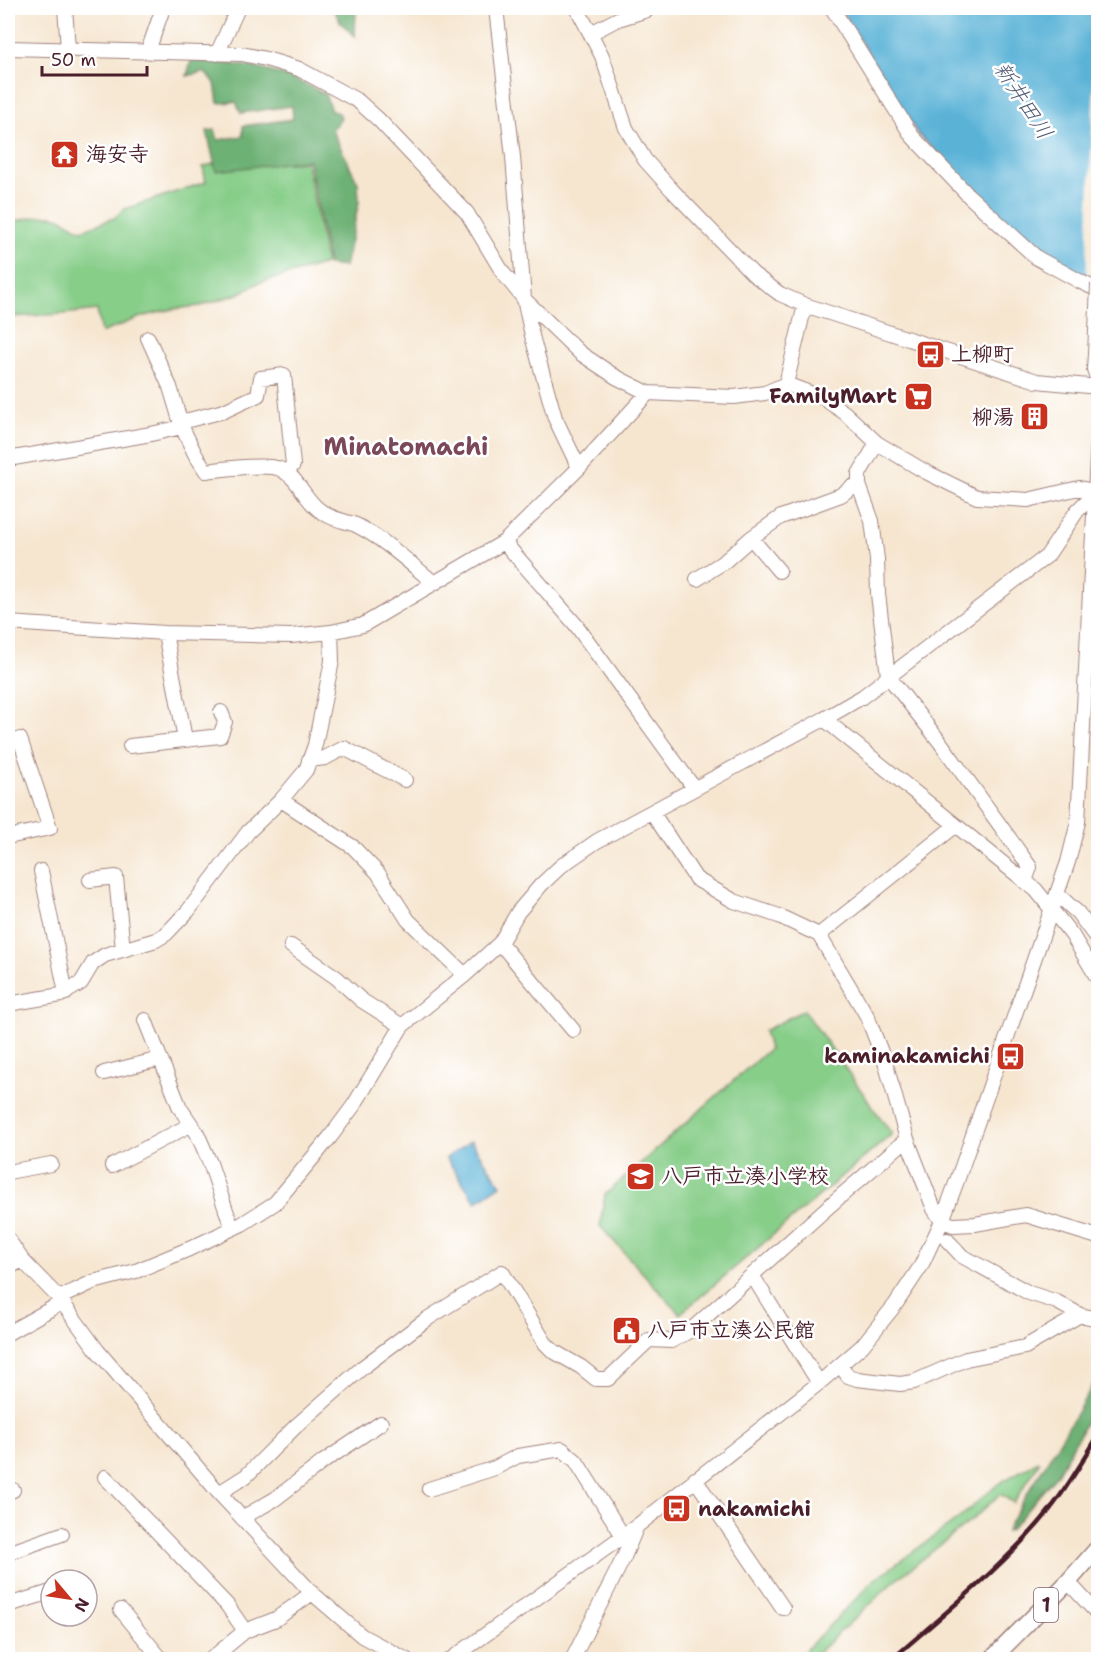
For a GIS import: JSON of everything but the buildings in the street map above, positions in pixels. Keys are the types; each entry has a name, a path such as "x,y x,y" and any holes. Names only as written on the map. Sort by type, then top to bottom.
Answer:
{"main road":[{"name":"1","path":"991,1659 1068,1582 1098,1548"}],"street":[{"path":"65,8 68,49"},
{"path":"148,51 163,8"},
{"path":"217,54 238,8"},
{"path":"496,8 513,157 524,298 555,418 579,468"},
{"path":"577,8 602,56 626,128 645,160 753,274 780,294 805,305 1037,381 1098,387"},
{"path":"831,8 912,136 969,196 1037,258 1098,290"},
{"path":"591,33 647,10"},
{"path":"8,48 242,54 299,69 358,101 379,120 461,206 503,273 524,298 580,353 616,377 648,393 734,397 765,393 786,384 823,398 845,413 877,443 924,471 977,497 1028,500 1079,488 1097,492"},
{"path":"1098,284 1094,369 1098,381"},
{"path":"786,384 805,305"},
{"path":"148,338 170,387 195,454 206,471 233,468 278,468 286,472 319,511 341,522 355,525 395,551 434,583"},
{"path":"8,459 151,434 224,411 258,395 261,378 284,375 293,465 286,472"},
{"path":"8,622 165,633 291,636 331,632 363,625 504,542 579,468 648,393"},
{"path":"450,1659 637,1526 819,1383 862,1346 895,1305 921,1266 942,1221 1068,862 1078,822 1097,492 1098,438"},
{"path":"877,443 859,474 859,485 873,531 888,676 947,751 1030,867 1025,882"},
{"path":"697,579 725,561 751,538 782,517 841,495 859,485"},
{"path":"8,1333 93,1282 136,1270 232,1228 275,1203 354,1105 402,1026 500,943 518,912 561,866 597,841 824,719 862,696 1047,556 1077,511 1097,492"},
{"path":"751,538 779,571"},
{"path":"504,542 576,626 694,788"},
{"path":"8,1004 66,993 81,983 93,963 105,955 166,934 188,911 248,832 282,800 306,770 332,662 331,632"},
{"path":"165,633 185,739"},
{"path":"130,746 220,736 225,722 221,712"},
{"path":"824,719 1025,882 1052,908 1072,935 1098,979"},
{"path":"8,837 50,828 20,739"},
{"path":"309,760 325,758 344,748 405,780"},
{"path":"282,800 353,847 378,873 408,920 465,975"},
{"path":"652,813 696,879 734,901 779,916 819,935 867,1016 886,1065 908,1139 934,1209 942,1221 953,1225 975,1224 1026,1215 1098,1237"},
{"path":"819,935 955,826"},
{"path":"41,871 66,993"},
{"path":"90,880 116,877 123,950"},
{"path":"1057,894 1078,913 1098,940"},
{"path":"500,943 573,1030"},
{"path":"291,946 337,978 361,1000 402,1026"},
{"path":"145,1020 180,1108 197,1133 210,1163 232,1228"},
{"path":"104,1073 160,1059"},
{"path":"112,1166 190,1125"},
{"path":"219,1493 246,1476 296,1426 363,1366 427,1319 502,1272 553,1352 581,1367 596,1379 608,1379 649,1340 671,1341 691,1330 908,1139"},
{"path":"8,1172 51,1164"},
{"path":"8,1239 22,1260 61,1300 97,1350 219,1493 312,1593 362,1636 407,1659"},
{"path":"948,1239 962,1256 1029,1293 1057,1302 1080,1316 1098,1319"},
{"path":"8,1268 22,1260"},
{"path":"752,1275 819,1383"},
{"path":"840,1365 848,1376 857,1379 900,1384 914,1382 972,1357 1025,1347 1080,1316"},
{"path":"242,1518 275,1500 323,1462 381,1423"},
{"path":"429,1489 495,1468 518,1456 562,1449 576,1461 623,1536"},
{"path":"105,1477 227,1605 245,1631"},
{"path":"695,1479 783,1608"},
{"path":"572,1659 624,1557 637,1526"},
{"path":"8,1553 62,1534"},
{"path":"1068,1582 1098,1614"},
{"path":"210,1659 245,1631 276,1619 312,1593"},
{"path":"8,1605 39,1596"},
{"path":"121,1610 162,1659"}],"green space":[{"path":"333,8 356,8 355,36 341,23"},
{"path":"191,61 227,63 260,69 308,85 325,94 331,111 339,113 341,118 332,130 358,183 359,202 345,267 328,265 309,160 216,171 207,131 215,130 218,140 243,136 243,126 293,119 292,106 241,113 236,102 218,103 215,83 204,72 187,76"},
{"path":"219,162 267,164 307,162 326,264 258,283 238,294 200,306 173,309 141,317 101,333 97,310 8,317 8,214 10,222 54,216 82,230 114,218 125,209 206,182 203,167"},
{"path":"804,1010 892,1134 680,1314 600,1226 605,1195 769,1049 764,1031"},
{"path":"1098,1375 1098,1401 1057,1474 1011,1529 1006,1531 1076,1415"},
{"path":"1038,1461 1039,1463 1014,1503 1000,1494 972,1520 891,1584 811,1659 797,1659 874,1580 958,1519 998,1484"}],"water":[{"name":"新井田川","path":"840,8 1093,8 1098,15 1098,285 1040,255 917,133"},
{"path":"471,1141 501,1185 476,1202 446,1158"}],"pier":[{"path":"1097,8 1098,10 1098,288 1086,283"}],"railway":[{"path":"891,1660 980,1583 1030,1533 1058,1499 1098,1436"}],"place":[{"name":"海安寺","path":"65,154"},
{"name":"上柳町","path":"930,354"},
{"name":"FamilyMart","path":"918,396"},
{"name":"柳湯","path":"1035,417"},
{"name":"kaminakamichi","path":"1011,1056"},
{"name":"八戸市立湊小学校","path":"640,1176"},
{"name":"八戸市立湊公民館","path":"626,1330"},
{"name":"nakamichi","path":"677,1509"}],"district":[{"name":"Minatomachi","path":"406,447"}]}
